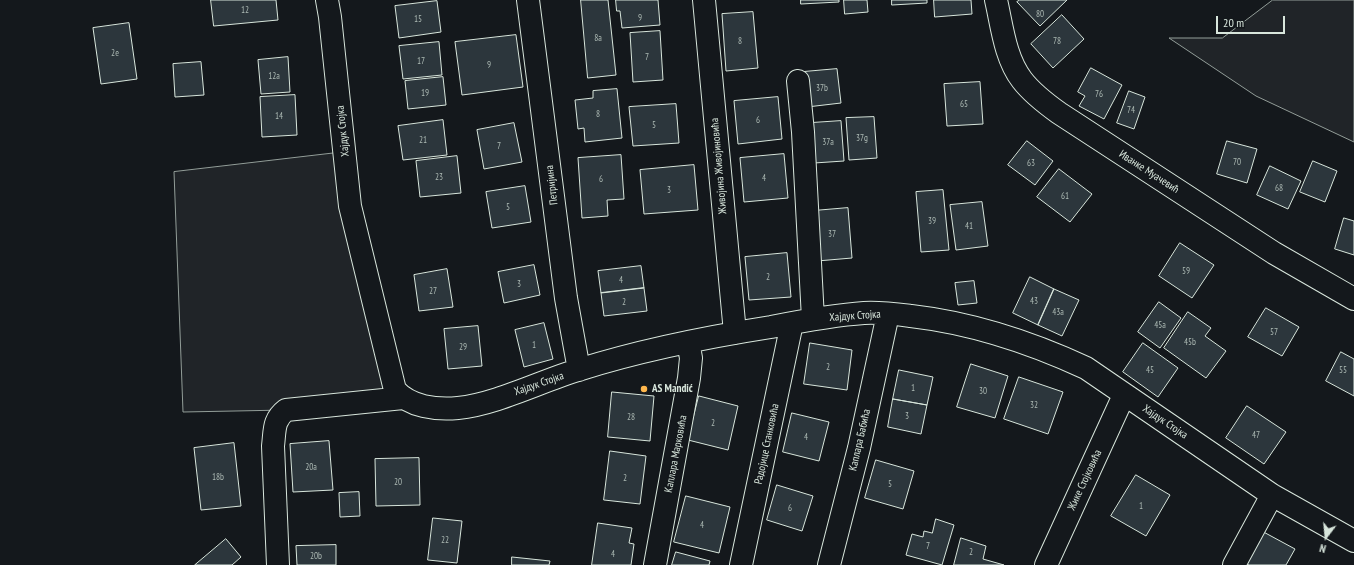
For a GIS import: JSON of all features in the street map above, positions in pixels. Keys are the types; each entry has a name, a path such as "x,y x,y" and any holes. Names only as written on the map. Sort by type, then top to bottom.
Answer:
{"street":[{"name":"Хајдук Стојка","path":"327,0 350,206 395,390 403,398 419,405 458,408 484,403 579,370 688,342 735,333 803,321 864,313 936,319 1005,336 1059,356 1086,368 1272,494 1354,541"},
{"name":"Петријина","path":"528,0 566,298 579,370"},
{"name":"Живојина Живојиновића","path":"704,0 735,333"},
{"name":"Иванке Муачевић","path":"996,0 1008,55 1020,78 1035,94 1059,113 1274,253 1354,299"},
{"name":"Радојице Станковића","path":"741,565 803,321 803,132 798,81"},
{"name":"Каплара Бабића","path":"829,565 858,448 888,314"},
{"name":"Каплара Марковића","path":"655,565 688,386 691,358 688,342"},
{"name":"Жике Стојковића","path":"1046,565 1124,395"},
{"name":"Хајдук Стојка","path":"278,565 273,446 278,416 286,410 403,398"},
{"path":"1234,565 1272,494"}],"shaded area":[{"path":"1273,0 1354,0 1354,142 1256,96 1169,38 1222,38"},
{"path":"345,152 395,390 286,410 183,412 174,172"}],"building":[{"path":"211,0 276,0 278,20 214,26"},
{"path":"581,0 608,0 616,75 588,78"},
{"path":"616,0 658,0 660,25 622,28 620,11 617,11"},
{"path":"801,0 839,0 839,2 801,4"},
{"path":"844,0 867,0 868,12 845,14"},
{"path":"892,0 927,0 927,3 892,5"},
{"path":"934,0 971,0 972,14 935,17"},
{"path":"1020,0 1067,0 1040,26 1017,2"},
{"path":"437,1 441,32 399,38 395,6"},
{"path":"753,12 758,68 726,71 722,14"},
{"path":"1062,15 1084,39 1053,68 1031,44"},
{"path":"129,23 137,79 101,84 93,28"},
{"path":"660,31 663,80 633,82 630,33"},
{"path":"516,35 523,87 462,95 455,42"},
{"path":"439,42 442,75 403,79 399,46"},
{"path":"288,57 290,92 261,94 258,60"},
{"path":"201,62 204,95 175,97 173,64"},
{"path":"1091,68 1122,85 1104,119 1079,106 1085,96 1078,92"},
{"path":"837,69 841,103 807,107 803,72"},
{"path":"443,77 446,105 408,109 405,81"},
{"path":"980,82 983,124 947,126 944,84"},
{"path":"617,89 622,138 585,142 584,128 578,129 575,100 593,98 593,91"},
{"path":"1129,91 1145,97 1134,129 1117,123"},
{"path":"295,95 297,135 262,137 260,97"},
{"path":"778,97 782,139 738,144 734,101"},
{"path":"676,104 679,143 633,146 629,107"},
{"path":"874,117 877,158 849,160 846,118"},
{"path":"443,120 447,155 403,160 398,126"},
{"path":"841,121 844,161 814,163 811,123"},
{"path":"514,123 522,162 484,169 477,130"},
{"path":"1027,141 1053,161 1035,185 1008,165"},
{"path":"1227,141 1257,149 1247,183 1217,174"},
{"path":"784,154 788,198 744,202 740,158"},
{"path":"621,155 624,199 607,200 608,216 582,218 578,158"},
{"path":"457,156 461,193 420,197 416,161"},
{"path":"1313,161 1337,171 1325,202 1300,192"},
{"path":"694,165 698,210 644,214 640,170"},
{"path":"1270,166 1301,181 1288,209 1257,195"},
{"path":"1059,169 1092,194 1070,222 1037,197"},
{"path":"525,186 531,222 492,228 486,192"},
{"path":"943,190 949,250 921,252 916,192"},
{"path":"982,202 988,246 956,250 950,205"},
{"path":"848,208 852,258 817,261 813,211"},
{"path":"1344,218 1354,221 1354,255 1335,249"},
{"path":"1180,243 1214,265 1192,298 1159,276"},
{"path":"787,253 791,297 749,300 745,257"},
{"path":"534,265 540,295 504,303 498,272"},
{"path":"641,266 644,288 601,293 598,271"},
{"path":"447,269 453,307 419,311 414,275"},
{"path":"1030,277 1054,289 1038,325 1013,313"},
{"path":"974,281 977,303 958,305 955,283"},
{"path":"644,288 647,311 604,316 601,293"},
{"path":"1054,289 1079,300 1062,336 1038,325"},
{"path":"1159,302 1181,318 1160,348 1138,332"},
{"path":"1266,308 1299,327 1282,356 1248,337"},
{"path":"1188,312 1211,328 1205,336 1226,351 1206,378 1164,348"},
{"path":"544,323 553,359 524,367 515,330"},
{"path":"478,326 482,366 448,369 444,329"},
{"path":"810,343 852,350 847,390 804,384"},
{"path":"1143,343 1178,368 1158,397 1123,372"},
{"path":"1341,352 1354,359 1354,396 1326,381"},
{"path":"971,364 1008,376 995,418 957,407"},
{"path":"899,370 933,377 927,405 893,399"},
{"path":"1019,377 1063,392 1048,434 1004,419"},
{"path":"612,392 654,396 650,441 608,437"},
{"path":"699,396 738,406 728,450 688,440"},
{"path":"893,399 927,405 921,434 888,427"},
{"path":"1247,406 1286,432 1264,464 1226,438"},
{"path":"792,413 829,422 819,461 783,452"},
{"path":"329,441 333,490 293,492 290,444"},
{"path":"234,443 241,506 201,510 194,448"},
{"path":"610,451 646,456 640,504 604,500"},
{"path":"419,458 420,505 376,506 375,459"},
{"path":"876,460 914,471 903,509 865,498"},
{"path":"1136,475 1170,495 1146,536 1111,516"},
{"path":"777,485 813,496 802,531 767,520"},
{"path":"359,492 360,516 340,517 339,493"},
{"path":"686,496 730,507 719,553 674,542"},
{"path":"433,518 462,521 457,563 428,560"},
{"path":"936,519 954,525 942,565 906,555 912,534 923,537 924,531 932,533"},
{"path":"598,523 632,528 629,543 634,544 631,565 592,565"},
{"path":"1258,529 1295,549 1286,565 1249,565 1241,561"},
{"path":"961,538 986,546 983,559 1004,565 954,565"},
{"path":"226,539 241,557 232,565 195,565"},
{"path":"336,545 336,565 297,565 296,546"},
{"path":"676,552 710,561 709,565 672,565"},
{"path":"512,557 550,561 549,565 512,565"}],"place":[{"name":"AS Mandić","path":"644,389"}]}
